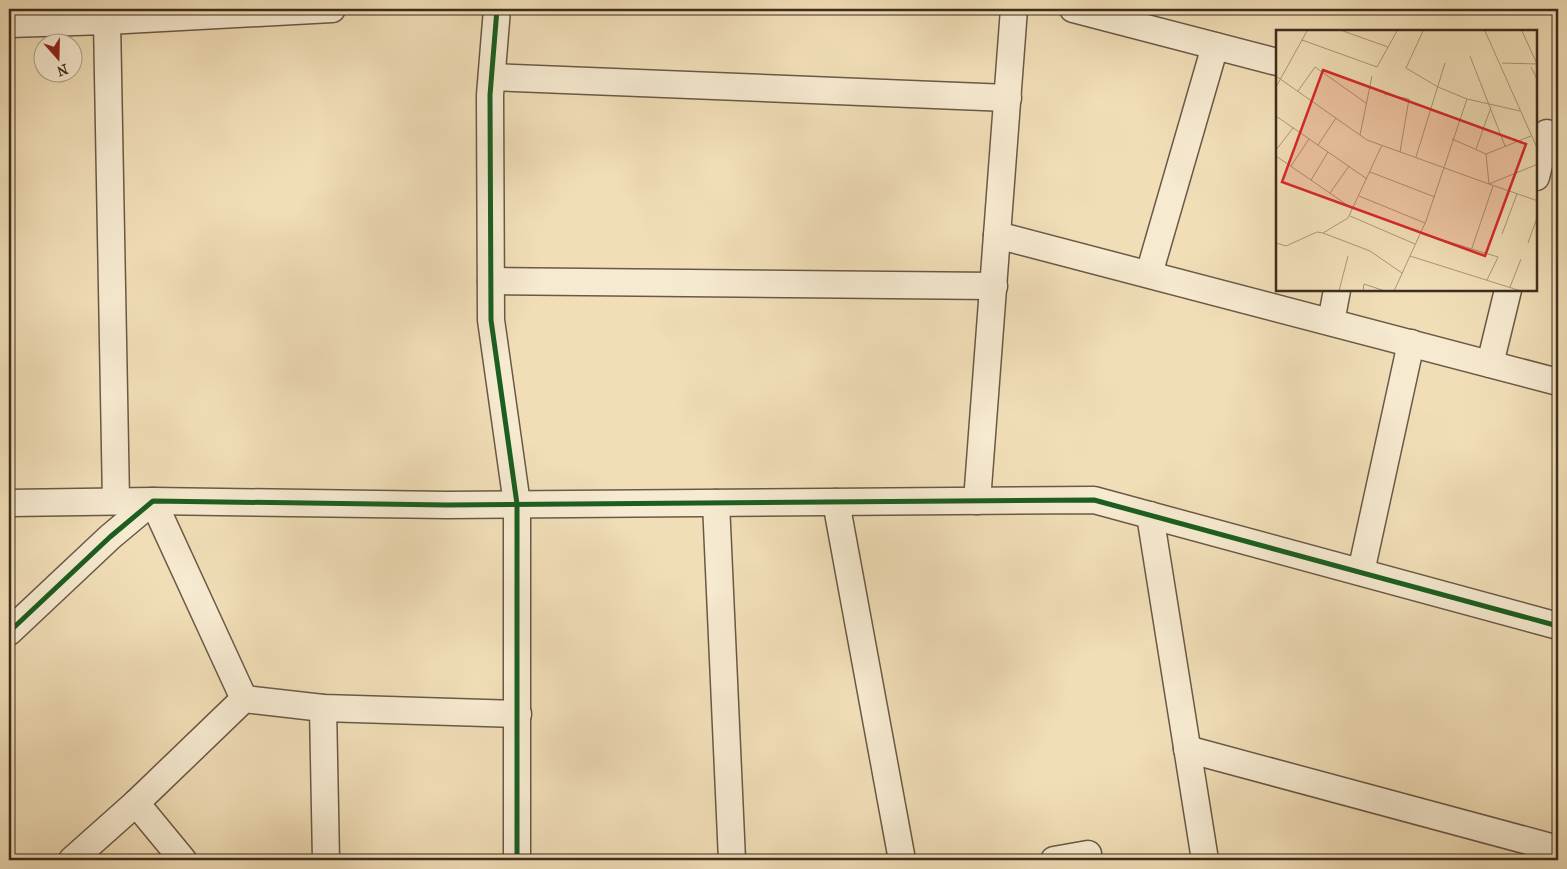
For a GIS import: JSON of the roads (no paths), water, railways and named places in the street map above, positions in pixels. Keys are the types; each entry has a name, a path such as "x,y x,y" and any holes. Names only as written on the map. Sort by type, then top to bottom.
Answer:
{"street":[{"path":"9,24 107,21 332,9"},
{"path":"497,9 490,95 491,320 517,504 517,860"},
{"path":"978,501 1014,9"},
{"path":"1073,9 1276,62"},
{"path":"107,21 116,501"},
{"path":"1148,274 1214,46"},
{"path":"492,77 1008,98"},
{"path":"1537,173 1547,133"},
{"path":"998,235 1558,382"},
{"path":"491,281 994,286"},
{"path":"1331,322 1337,291"},
{"path":"1490,364 1508,291"},
{"path":"1361,572 1411,343"},
{"path":"9,632 110,537 153,500"},
{"path":"153,500 244,699"},
{"path":"9,503 153,500 447,505 1094,500 1558,626"},
{"path":"716,502 732,860"},
{"path":"836,502 902,860"},
{"path":"1150,515 1205,860"},
{"path":"244,699 323,708 518,714"},
{"path":"72,860 136,803 244,699"},
{"path":"323,708 326,860"},
{"path":"1187,748 1558,849"},
{"path":"136,803 182,860"},
{"path":"1054,860 1088,854"}]}
